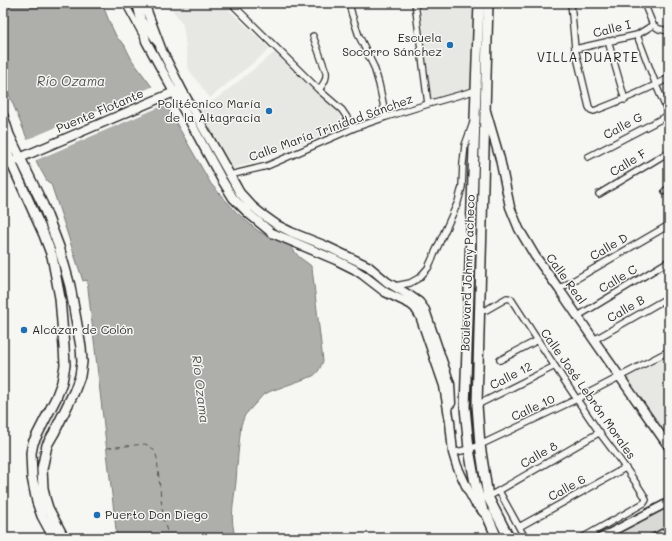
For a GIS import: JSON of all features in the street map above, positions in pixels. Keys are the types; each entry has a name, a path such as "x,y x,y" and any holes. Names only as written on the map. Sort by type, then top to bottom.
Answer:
{"main road":[{"path":"137,3 146,41 178,90 240,193 252,206 277,225 368,266 387,282 419,302 425,310 450,384 452,411 450,422"},
{"path":"144,3 178,90 222,180 233,198 248,214 272,233 354,269 385,292 405,301 415,308 420,316 444,386 453,453 457,466 475,503 483,511"},
{"name":"Boulevard Johnny Pacheco","path":"479,3 481,90 485,106 477,405 480,445 488,497 509,538"},
{"name":"Boulevard Johnny Pacheco","path":"488,3 481,90 474,119 465,406 469,449 475,483 483,511 487,515 497,538"},
{"name":"Puente Flotante","path":"11,162 178,90"},
{"name":"Calle Real","path":"485,106 500,160 510,207 519,229 535,256 669,447"},
{"path":"3,116 9,135 24,157 59,247 70,286 81,347 82,362 78,382 47,445 42,469 44,498 64,538"},
{"path":"3,140 52,256 60,298 65,365 62,382 56,398 33,443 31,454 32,477 37,502 42,516 54,538"}],"street":[{"path":"125,3 146,41"},
{"path":"133,3 162,51"},
{"path":"231,3 319,90 342,110 354,128"},
{"path":"349,3 359,36 374,67 386,117"},
{"path":"415,3 428,104"},
{"path":"571,3 575,49 591,110 594,111 625,100 669,78"},
{"path":"644,3 653,25 659,29 669,31"},
{"name":"Calle I","path":"575,49 637,35 653,25"},
{"path":"637,35 669,115"},
{"path":"313,36 326,77 326,80 319,90"},
{"path":"608,41 625,100"},
{"name":"Calle María Trinidad Sánchez","path":"230,175 267,166 354,128 386,117 481,90"},
{"name":"Calle G","path":"588,157 669,115"},
{"name":"Boulevard Johnny Pacheco","path":"395,286 410,283 419,278 428,268 458,202 462,187 465,145 474,119"},
{"name":"Calle F","path":"599,194 669,152"},
{"name":"Calle D","path":"559,289 669,225"},
{"name":"Calle C","path":"578,316 669,261"},
{"name":"Calle B","path":"594,340 669,297"},
{"name":"Calle José Lebrón Morales","path":"486,310 509,298 577,399 625,468 633,477 645,497 646,500 644,503 582,538"},
{"path":"500,360 538,340"},
{"name":"Calle 10","path":"453,453 480,445 577,399 669,352"},
{"name":"Calle 12","path":"477,405 555,366"},
{"name":"Calle 8","path":"488,497 600,432"},
{"name":"Calle 6","path":"519,527 625,468"},
{"path":"499,491 525,538"},
{"path":"600,538 669,502"},
{"path":"654,538 669,530"}],"shaded area":[{"path":"168,3 222,3 270,49 210,98 189,70 183,25"},
{"name":"Escuela Socorro Sánchez","path":"420,3 477,3 472,88 431,99"},
{"name":"Politécnico María de la Altagracia","path":"275,52 339,113 344,128 232,169 213,136 200,109 219,97"},
{"path":"669,356 669,439 627,377"},
{"path":"669,506 669,529 652,538 608,538"}],"water":[{"name":"Río Ozama","path":"3,3 102,3 117,38 124,44 132,60 167,107 211,184 236,212 258,231 288,244 299,257 312,268 323,361 319,370 313,376 263,395 245,415 241,425 233,510 233,525 236,538 117,538 87,280 83,281 51,184 47,181 38,165 5,81 3,69"}],"pier":[{"path":"154,86 167,104 34,161 26,140"}],"ferry route":[{"path":"107,448 145,444 150,446 153,450 157,458 163,518 169,538"}],"place":[{"name":"Escuela Socorro Sánchez","path":"450,45"},
{"name":"Politécnico María de la Altagracia","path":"269,111"},
{"name":"Alcázar de Colón","path":"24,330"},
{"name":"Puerto Don Diego","path":"97,515"}],"district":[{"name":"VILLA DUARTE","path":"588,57"}]}
